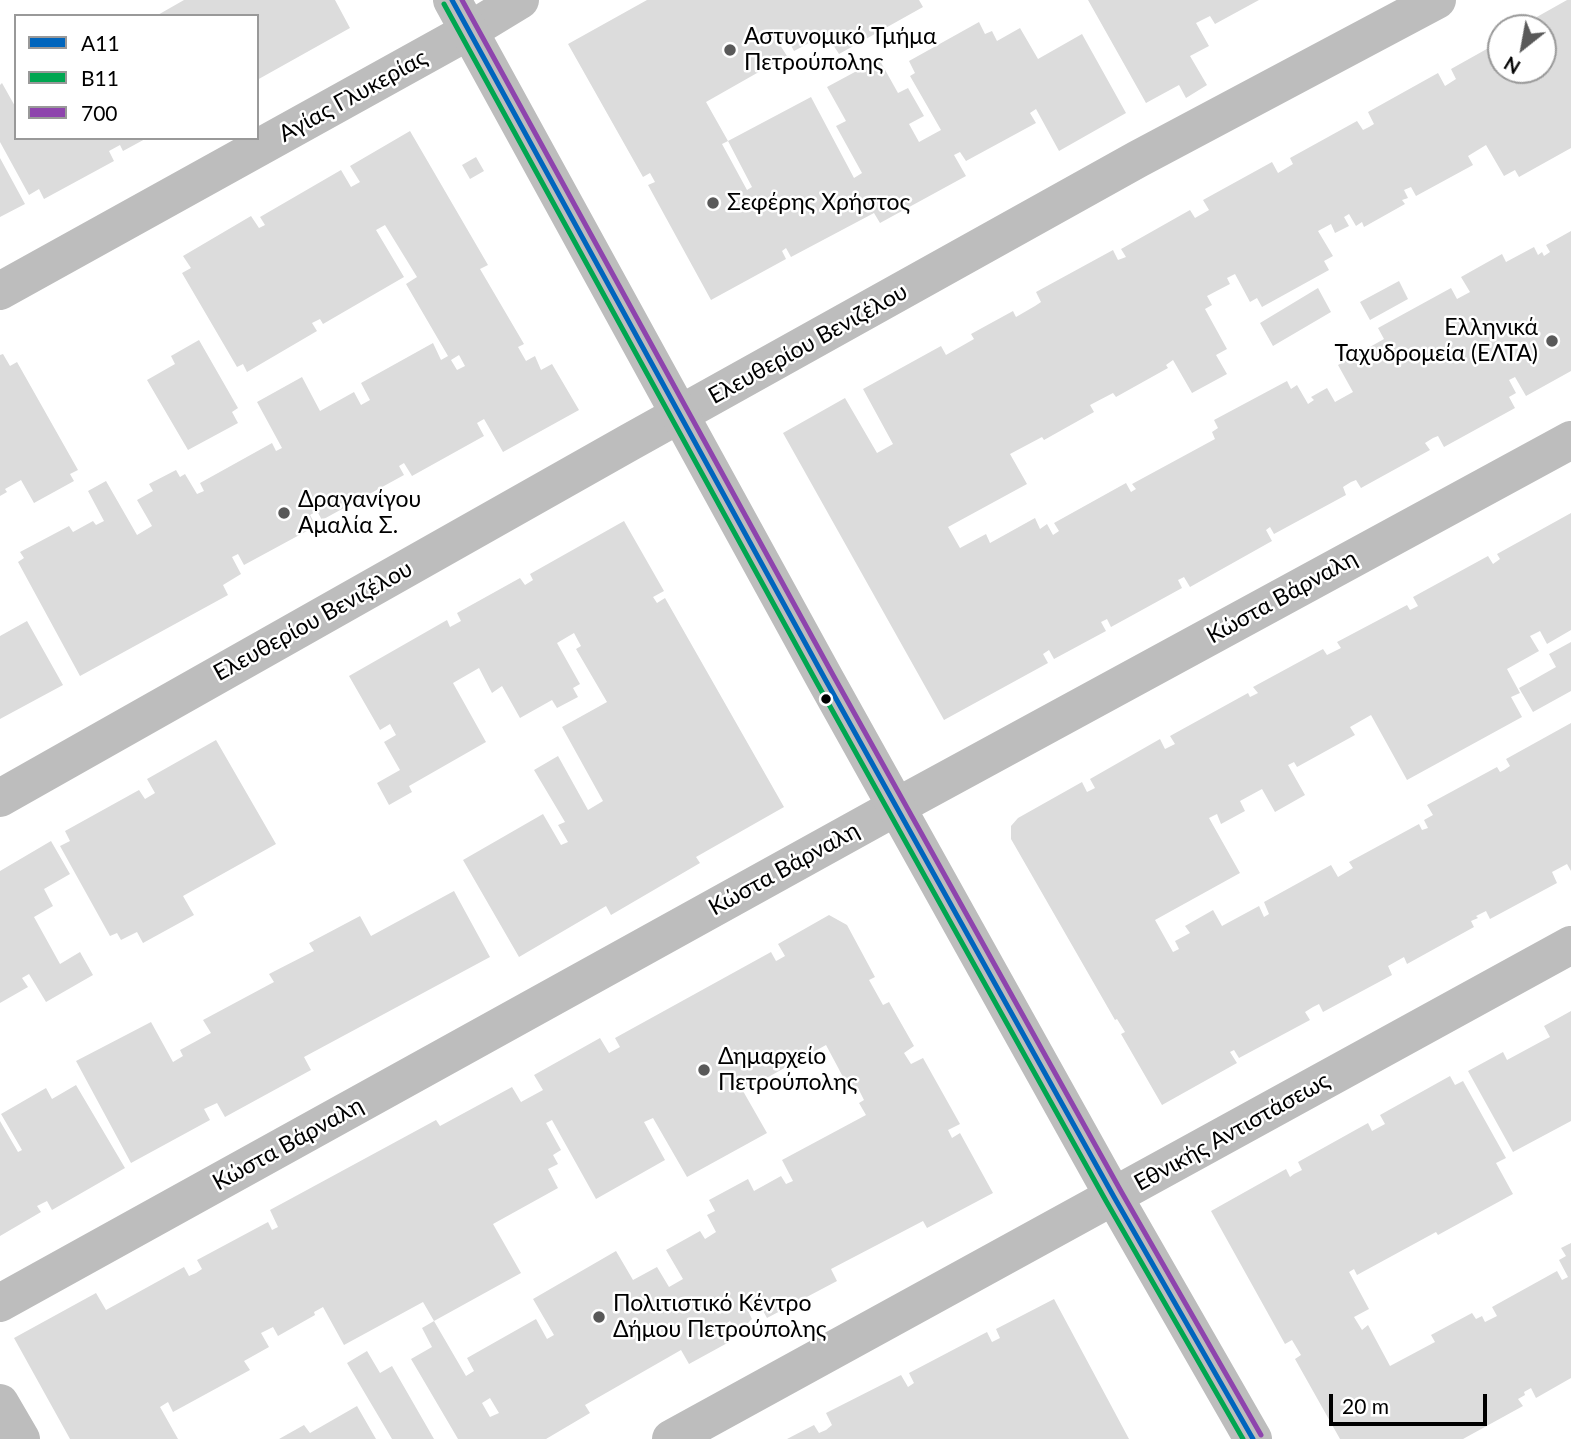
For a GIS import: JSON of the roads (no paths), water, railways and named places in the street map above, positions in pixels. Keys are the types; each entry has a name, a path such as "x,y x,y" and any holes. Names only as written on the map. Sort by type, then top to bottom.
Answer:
{"street":[{"name":"Αγίας Γλυκερίας","path":"259,136 461,16 520,0"},
{"name":"Ελευθερίου Βενιζέλου","path":"0,798 1138,159 1437,0"},
{"path":"461,16 825,680 898,806 1114,1197 1253,1439"},
{"name":"Αγίας Γλυκερίας","path":"0,291 253,140"},
{"name":"Κώστα Βάρναλη","path":"0,1303 898,806 1571,440"},
{"name":"Εθνικής Αντιστάσεως","path":"671,1439 1571,945"},
{"path":"0,1403 21,1439"}],"place":[{"name":"Αστυνομικό Τμήμα Πετρούπολης","path":"730,50"},
{"name":"Σεφέρης Χρήστος","path":"713,203"},
{"name":"Ελληνικά Ταχυδρομεία (ΕΛΤΑ)","path":"1552,341"},
{"name":"Δραγανίγου Αμαλία Σ.","path":"284,513"},
{"name":"Δημαρχείο Πετρούπολης","path":"704,1070"},
{"name":"Πολιτιστικό Κέντρο Δήμου Πετρούπολης","path":"599,1317"}]}
